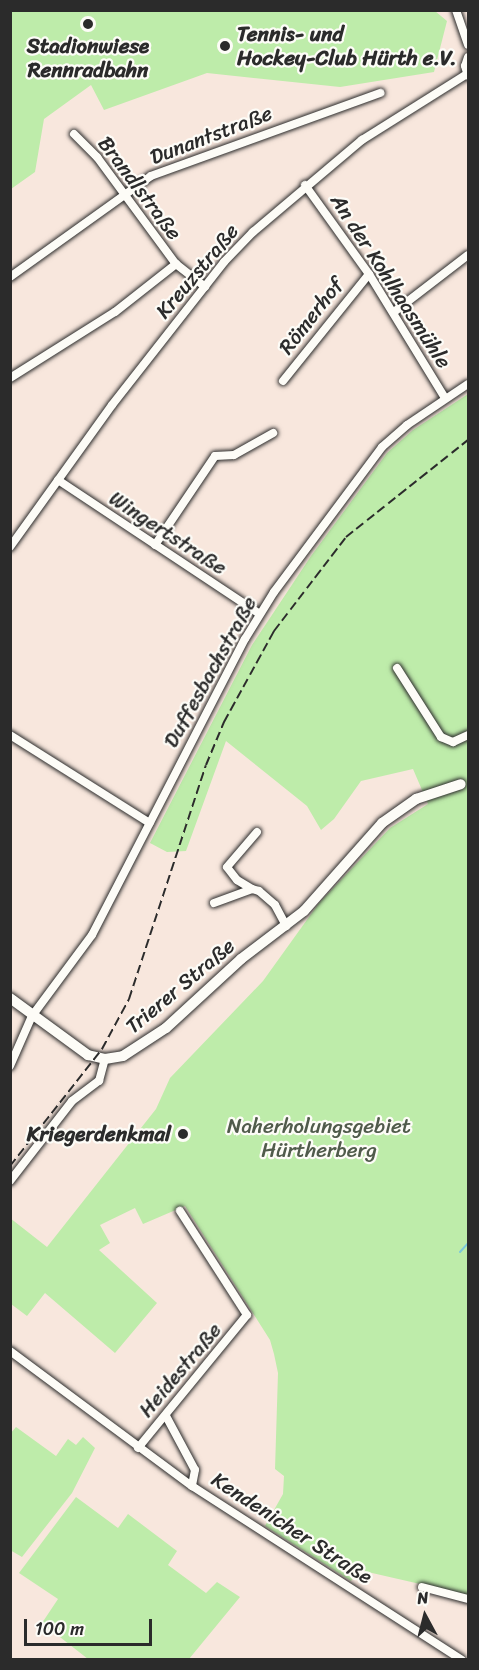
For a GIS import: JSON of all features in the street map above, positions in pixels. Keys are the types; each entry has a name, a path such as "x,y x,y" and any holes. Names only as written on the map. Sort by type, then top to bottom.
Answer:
{"street":[{"path":"456,10 468,45"},
{"path":"468,57 465,66 468,75"},
{"name":"Kreuzstraße","path":"10,547 205,287 253,232 305,185 362,140 468,75"},
{"name":"Dunantstraße","path":"10,277 164,170 380,93"},
{"name":"Brandlstraße","path":"74,134 127,195 176,264 205,287"},
{"name":"An der Kohlhaasmühle","path":"305,185 369,274 446,398"},
{"path":"394,312 468,255"},
{"path":"10,378 115,312 176,264"},
{"name":"Römerhof","path":"283,381 369,274"},
{"name":"Duffesbachstraße","path":"10,1066 32,1016 92,934 260,614 363,469 407,424 468,384"},
{"path":"155,545 215,456 234,455 273,433"},
{"name":"Wingertstraße","path":"58,480 260,614"},
{"path":"398,668 441,737 453,742 468,735"},
{"path":"10,735 150,824"},
{"name":"Trierer Straße","path":"105,1059 123,1056 142,1046 241,959 286,926 382,823 416,800 465,783"},
{"path":"257,832 227,867 275,905 286,926"},
{"path":"214,903 252,889"},
{"path":"10,998 81,1050 105,1059 99,1081 72,1101 10,1181"},
{"name":"Heidestraße","path":"138,1448 166,1416 190,1381 247,1315 180,1211"},
{"name":"Kendenicher Straße","path":"10,1351 192,1486 462,1659"},
{"name":"Kendenicher Straße","path":"166,1416 195,1470 192,1486"},
{"path":"422,1587 468,1599"}],"green space":[{"name":"Tennis- und Hockey-Club Hürth e.V.","path":"11,11 435,11 447,21 434,72 340,87 207,73 104,110 91,85 44,119 35,172 11,189"},
{"name":"Naherholungsgebiet Hürtherberg","path":"468,394 468,1595 359,1570 351,1581 265,1526 283,1494 284,1476 275,1469 278,1373 274,1354 270,1340 185,1206 143,1224 135,1208 100,1225 110,1243 99,1250 157,1303 115,1353 45,1293 27,1316 11,1304 10,1218 47,1247 156,1109 170,1078 263,981 319,903 390,828 428,804 413,769 361,781 334,819 321,830 307,806 226,741 186,851 167,852 150,843 252,645 311,556 387,453 413,430"},
{"path":"16,1427 56,1456 68,1439 76,1445 83,1437 95,1448 72,1493 22,1557 10,1550 10,1434"},
{"path":"76,1497 118,1528 128,1514 177,1551 168,1565 206,1593 217,1582 240,1597 189,1659 88,1659 42,1623 58,1599 19,1573"}],"waterway":[{"path":"460,1252 468,1243"}],"railway":[{"path":"10,1166 102,1049 129,999 206,765 224,722 274,631 346,537 468,440"}],"place":[{"name":"Stadionwiese Rennradbahn","path":"88,24"},
{"name":"Tennis- und Hockey-Club Hürth e.V.","path":"225,46"},
{"name":"Kriegerdenkmal","path":"183,1134"}]}
